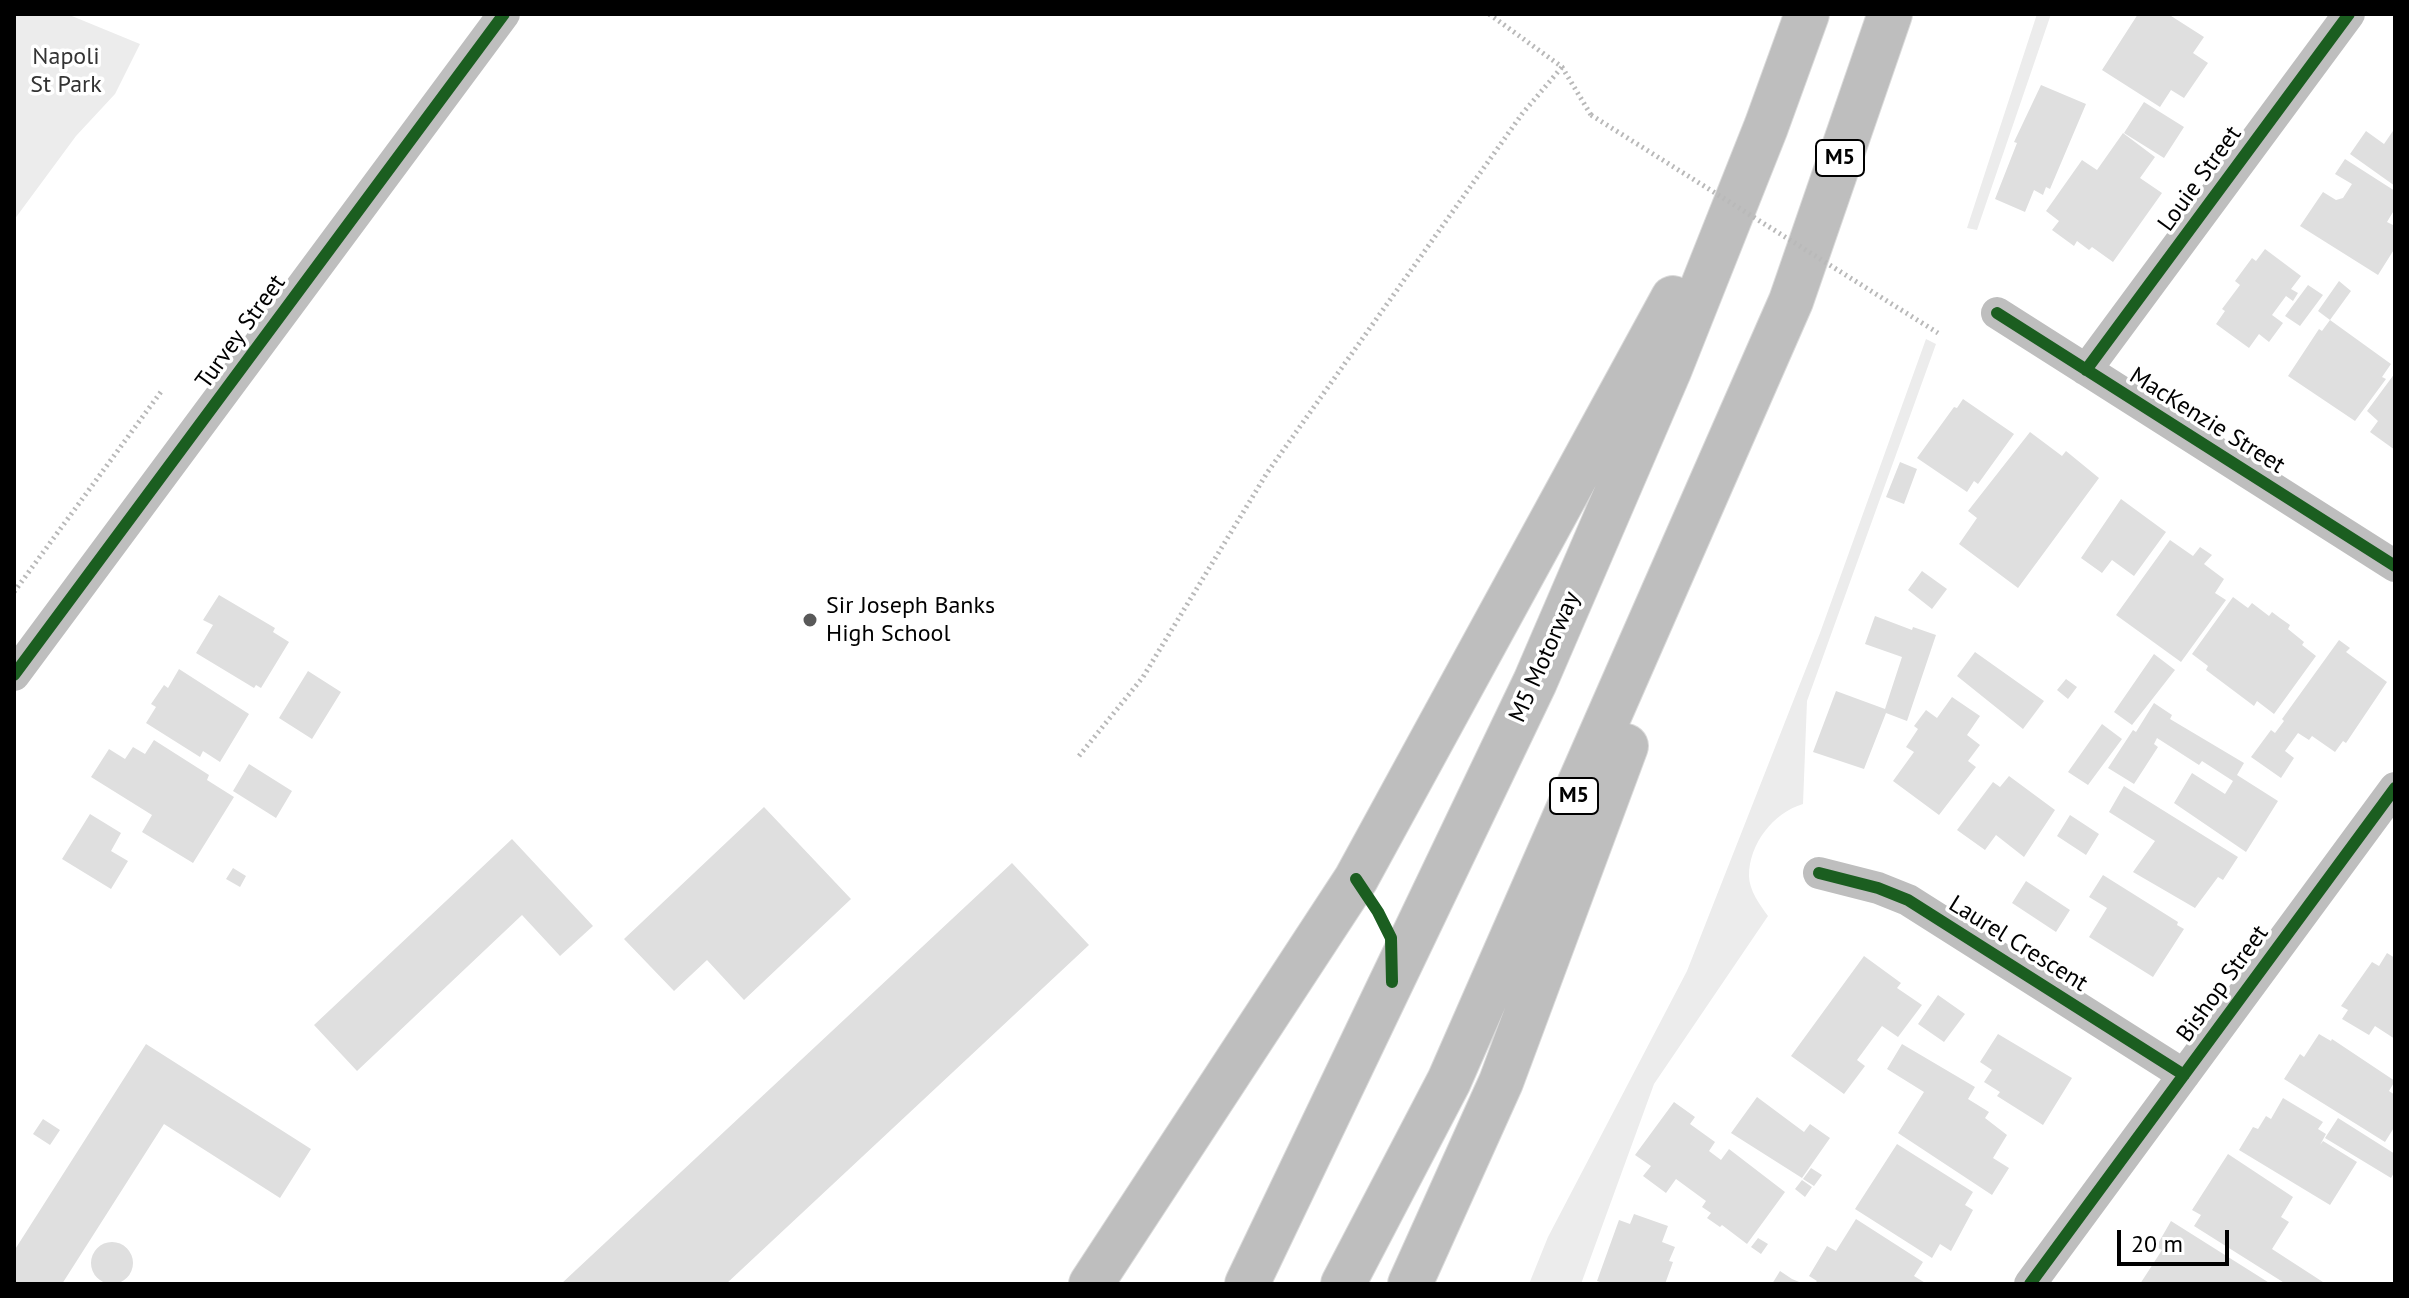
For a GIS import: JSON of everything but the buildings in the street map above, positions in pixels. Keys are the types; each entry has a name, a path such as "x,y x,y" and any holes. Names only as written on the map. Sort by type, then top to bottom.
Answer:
{"highway":[{"name":"M5 Motorway","path":"1247,1284 1535,682 1669,371 1766,127 1807,14"},
{"name":"M5","path":"1343,1284 1449,1081 1791,301 1890,14"},
{"path":"1091,1284 1356,879 1766,127"},
{"path":"1410,1284 1501,1082 1791,301"}],"street":[{"name":"Turvey Street","path":"14,675 504,14"},
{"name":"Louie Street","path":"2086,370 2349,14"},
{"name":"MacKenzie Street","path":"1997,313 2395,566"},
{"name":"Bishop Street","path":"2030,1284 2395,788"},
{"name":"Laurel Crescent","path":"1819,873 1878,888 1908,900 2184,1075"}],"path":[{"path":"1489,14 1562,67 1591,115 1938,333"},
{"path":"1079,756 1143,677 1267,473 1522,114 1562,67"},
{"path":"14,592 163,389"}],"green space":[{"name":"Napoli St Park","path":"14,14 67,14 140,44 115,94 76,136 14,220"},
{"path":"2037,14 2051,14 1977,230 1967,228"},
{"path":"1926,339 1936,344 1807,701 1803,804 1773,822 1753,853 1749,881 1768,916 1654,1084 1581,1284 1529,1284 1548,1237 1687,971 1820,633"}],"cycle path":[{"path":"14,675 504,14"},
{"path":"2086,370 2349,14"},
{"path":"1997,313 2395,566"},
{"path":"2030,1284 2395,788"},
{"path":"1819,873 1878,888 1908,900 2184,1075"},
{"path":"1356,879 1391,938 1392,982"}],"place":[{"name":"Sir Joseph Banks High School","path":"810,620"}]}
